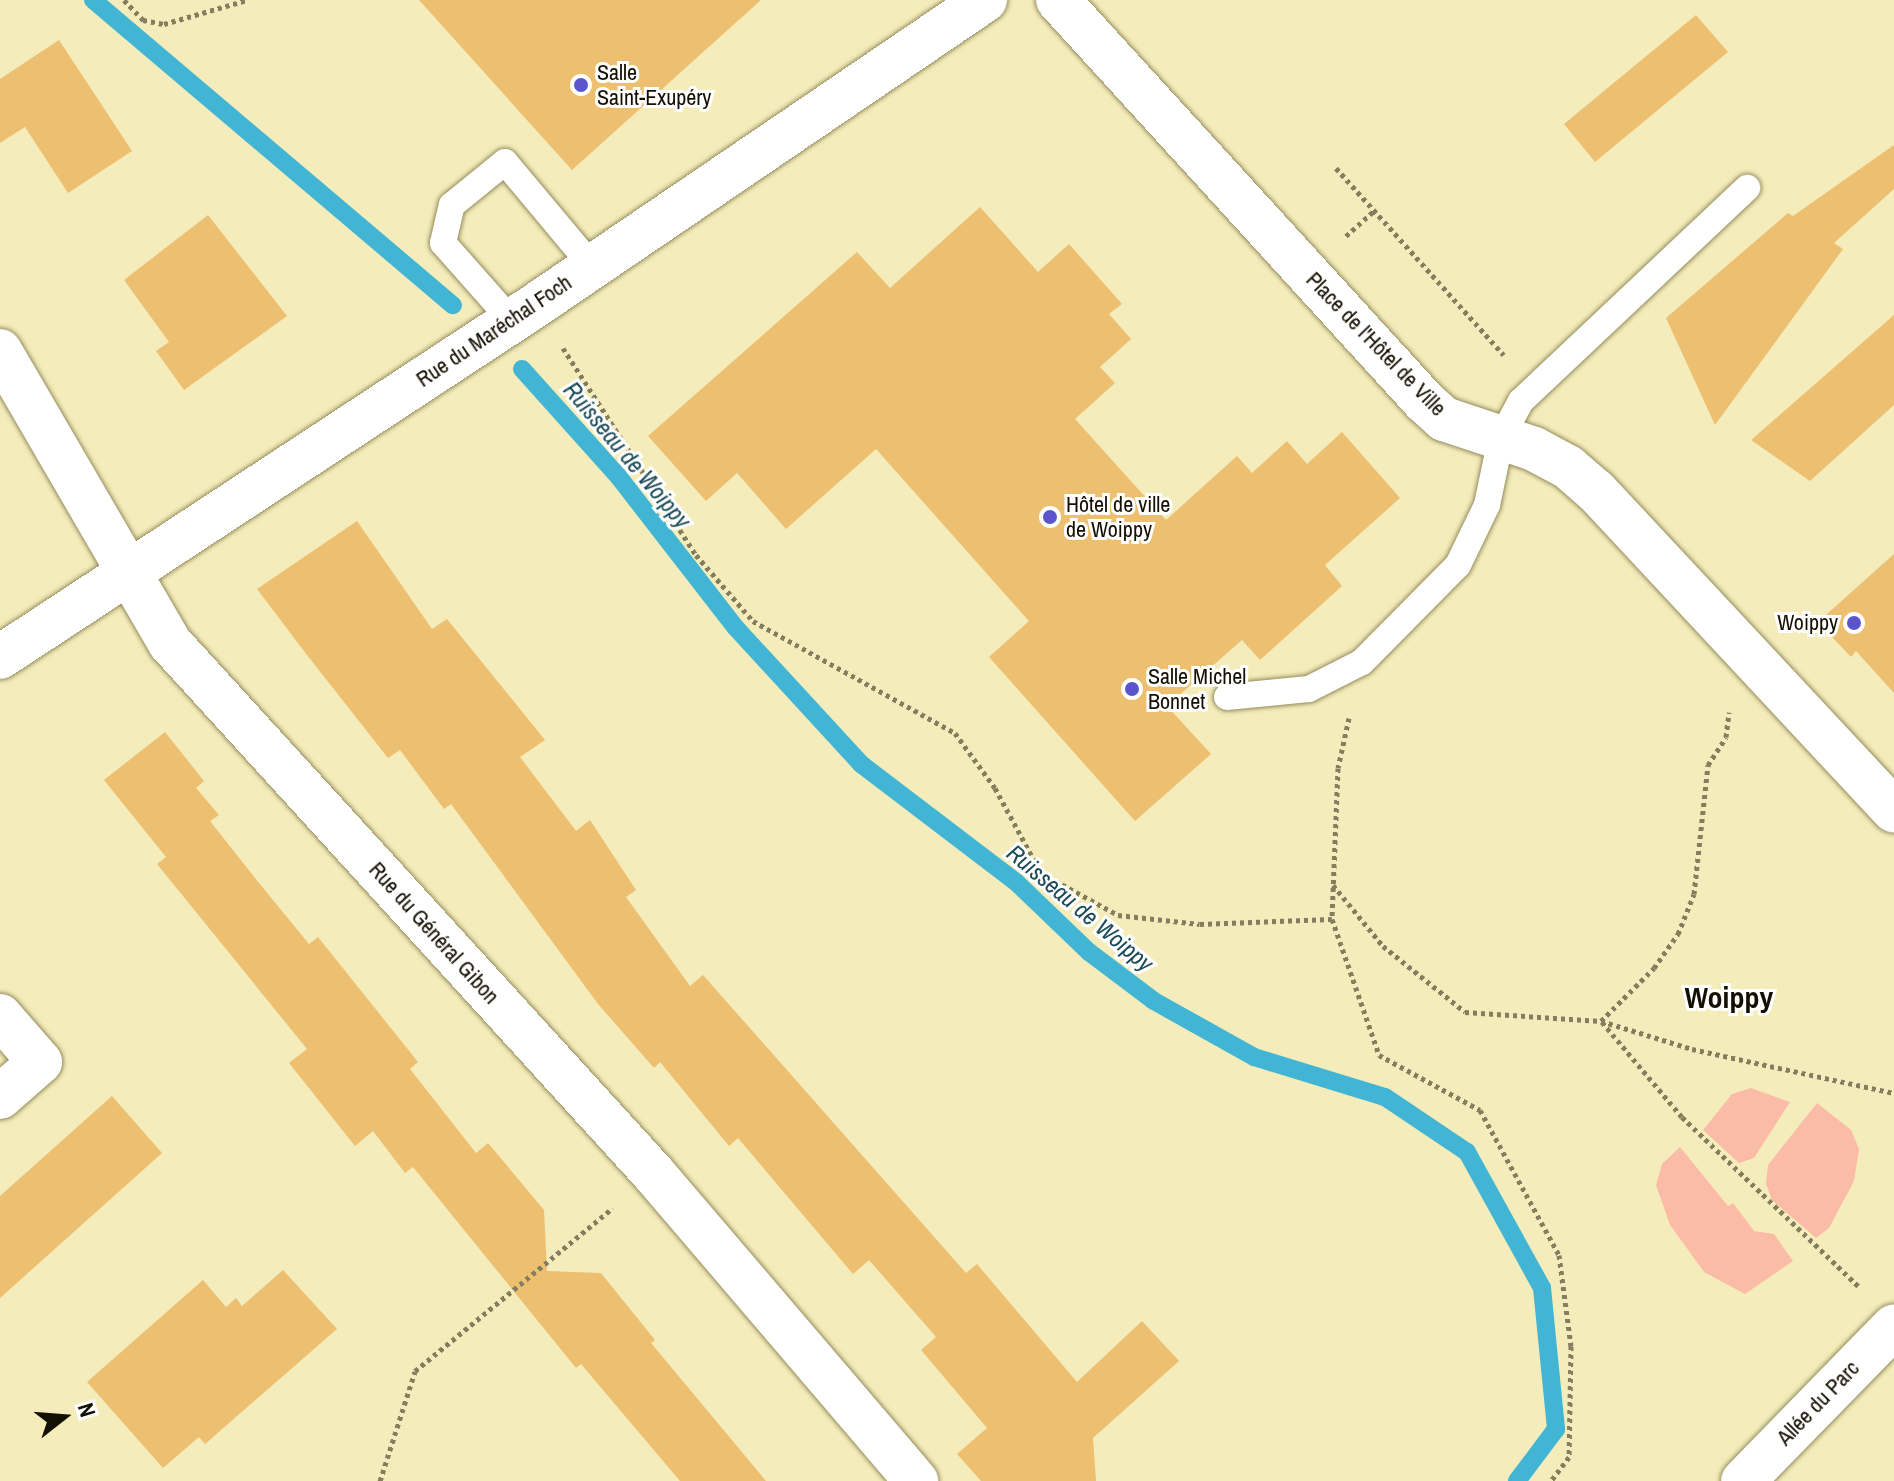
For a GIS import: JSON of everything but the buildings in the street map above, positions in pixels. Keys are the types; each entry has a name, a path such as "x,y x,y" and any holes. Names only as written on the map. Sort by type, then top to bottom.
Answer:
{"street":[{"name":"Rue du Maréchal Foch","path":"0,657 130,575 524,313 985,0"},
{"name":"Place de l'Hôtel de Ville","path":"1058,0 1424,401 1444,419 1501,438 1568,467 1596,491 1894,811"},
{"name":"Rue du Général Gibon","path":"0,351 170,643 654,1174 916,1481"},
{"path":"0,1016 40,1062 0,1097"},
{"name":"Allée du Parc","path":"1743,1481 1880,1310"}],"lane":[{"path":"524,313 443,243 452,205 505,162 592,266"},
{"path":"1227,697 1309,689 1362,662 1458,565 1487,505 1501,438 1521,401 1747,188"}],"path":[{"path":"124,0 143,20 164,24 247,0"},
{"path":"1336,168 1535,390"},
{"path":"524,313 696,555 753,621 955,733 995,788 1041,873 1118,915 1200,924 1332,919"},
{"path":"1601,1021 1654,968 1678,934 1694,894 1708,765 1726,737 1733,678 1749,655"},
{"path":"1362,662 1338,768 1332,919 1379,1055 1480,1110 1559,1255 1571,1346 1569,1457 1551,1481"},
{"path":"1333,885 1383,946 1465,1012 1601,1021 1692,1049 1894,1093"},
{"path":"1601,1021 1682,1117 1880,1310"},
{"path":"380,1481 415,1371 654,1174"}],"shaded area":[{"path":"1751,1088 1790,1102 1754,1158 1739,1163 1703,1130 1732,1094"},
{"path":"1817,1103 1851,1130 1859,1149 1854,1181 1829,1228 1816,1238 1772,1200 1766,1184 1768,1165"},
{"path":"1680,1147 1728,1206 1733,1203 1754,1231 1774,1234 1793,1261 1745,1294 1704,1272 1670,1225 1656,1185 1662,1164"}],"waterway":[{"name":"Ruisseau de Woippy","path":"93,0 453,305"},
{"name":"Ruisseau de Woippy","path":"522,369 618,476 736,628 861,764 1017,883 1089,952 1154,1001 1254,1057 1385,1097 1467,1152 1542,1288 1556,1429 1517,1481"}],"place":[{"name":"Salle Saint-Exupéry","path":"581,85"},
{"name":"Hôtel de ville de Woippy","path":"1050,517"},
{"name":"Woippy","path":"1854,623"},
{"name":"Salle Michel Bonnet","path":"1132,689"}],"district":[{"name":"Woippy","path":"1729,997"}]}
